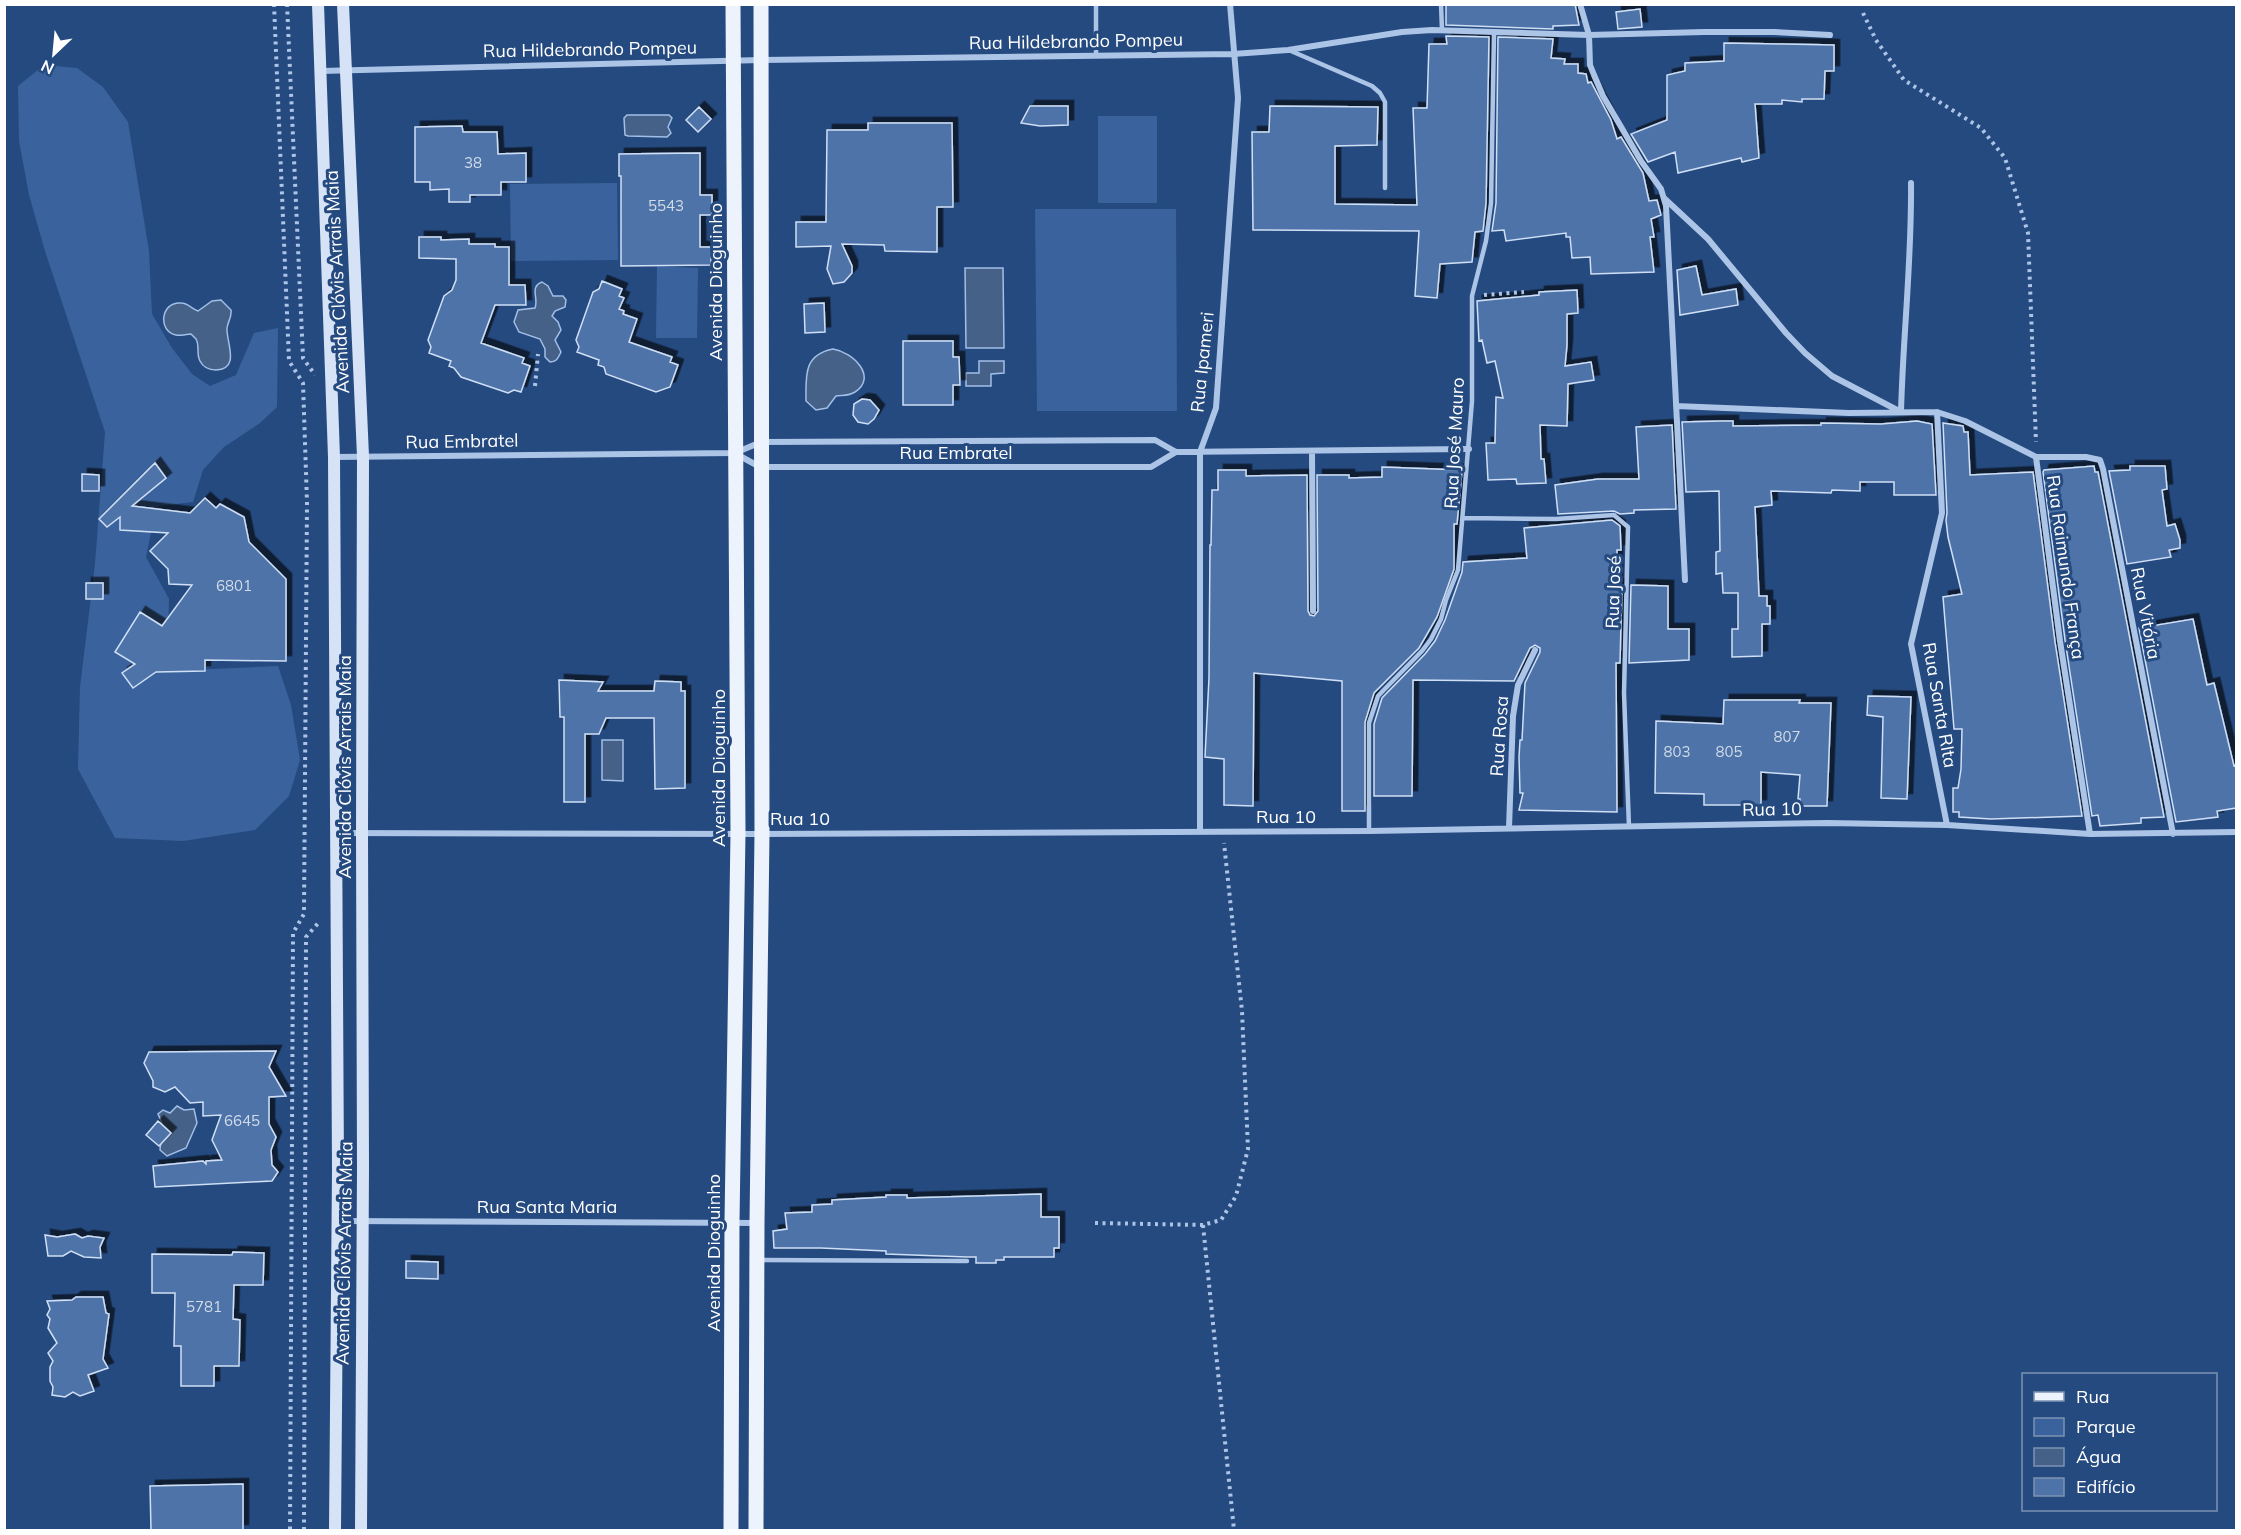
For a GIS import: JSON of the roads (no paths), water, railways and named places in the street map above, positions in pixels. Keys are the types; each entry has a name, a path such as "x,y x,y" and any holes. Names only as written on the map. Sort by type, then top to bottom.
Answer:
{"main road":[{"name":"Avenida Clóvis Arrais Maia","path":"318,4 334,457 337,1221 335,1530"},
{"name":"Avenida Clóvis Arrais Maia","path":"343,4 363,456 361,1530"},
{"name":"Avenida Dioguinho","path":"731,1530 732,1222 738,833 733,4"},
{"path":"756,1530 762,834 761,4"}],"street":[{"name":"Rua Ipameri","path":"1200,831 1200,452 1216,408 1238,98 1230,4"},
{"path":"1580,4 1589,35 1590,65 1603,96 1641,162 1665,198 1685,580"},
{"name":"Rua Hildebrando Pompeu","path":"321,71 734,60 1233,54 1288,50 1402,32 1442,30 1589,35 1716,32 1830,35"},
{"path":"1665,198 1708,239 1805,353 1832,376 1901,412 1902,364 1912,234 1911,183"},
{"name":"Rua Raimundo França","path":"1676,406 1849,413 1936,412 1965,421 2036,457 2060,641 2090,834"},
{"name":"Rua Santa RIta","path":"1936,412 1942,513 1911,644 1947,825"},
{"name":"Rua Embratel","path":"334,457 735,453 761,442 1155,440 1176,452 1469,449"},
{"name":"Rua Embratel","path":"735,453 760,467 1151,467 1176,452"},
{"path":"1312,452 1313,611"},
{"name":"Rua Vitória","path":"2036,457 2095,458 2102,465 2173,834"},
{"name":"Rua Rosa","path":"1509,828 1518,685 1535,650"},
{"name":"Rua 10","path":"335,833 762,834 1369,831 1827,823 1947,825 2090,834 2236,832"},
{"name":"Rua Santa Maria","path":"337,1221 757,1223"}],"lane":[{"path":"1096,4 1096,56"},
{"path":"1441,4 1442,30"},
{"name":"Rua José Mauro","path":"1369,831 1369,723 1373,710 1378,696 1422,651 1441,619 1458,570 1472,401 1472,296 1486,241 1491,203 1494,32"},
{"path":"1288,50 1372,86 1380,93 1385,102 1384,188"},
{"name":"Rua José","path":"1464,518 1545,519 1614,515 1628,527 1624,693 1629,827"},
{"path":"757,1260 967,1261"}],"water":[{"path":"627,115 669,115 672,118 668,127 671,133 667,137 625,135 624,118"},
{"path":"965,268 1003,268 1004,348 966,348"},
{"path":"542,282 548,286 553,296 563,296 566,300 565,307 555,311 552,316 558,322 561,330 555,340 561,352 552,362 545,357 545,349 540,339 519,332 514,322 518,310 535,308 535,290"},
{"path":"221,300 231,310 227,334 231,354 228,365 213,370 200,361 196,339 191,334 178,335 170,332 164,323 164,317 169,307 174,304 183,303 198,311 212,301"},
{"path":"833,349 855,360 860,366 864,379 855,392 836,396 827,408 816,410 806,401 808,368 816,356"},
{"path":"979,361 1004,361 1004,373 991,374 991,386 966,386 966,373 979,373"},
{"path":"602,740 623,740 623,781 602,780"},
{"path":"177,1106 184,1110 194,1109 197,1123 186,1148 167,1156 160,1150 162,1127 158,1114 163,1110 170,1113"}]}
